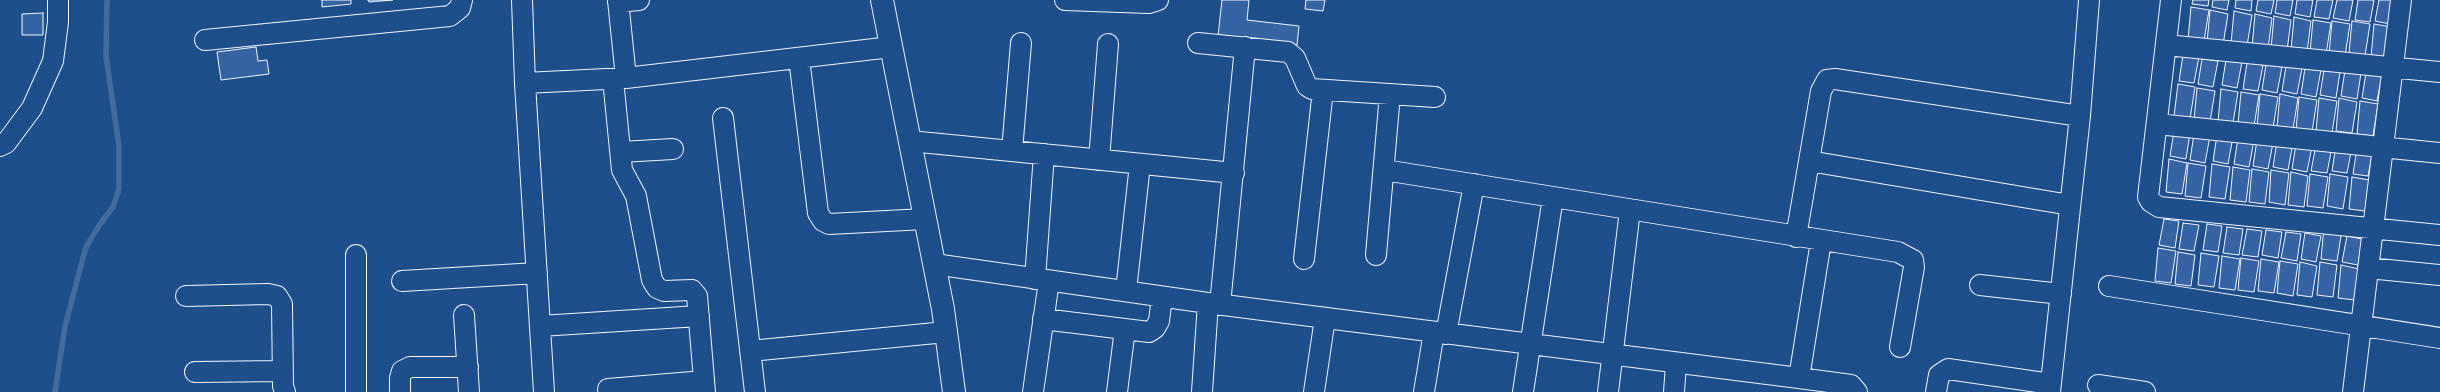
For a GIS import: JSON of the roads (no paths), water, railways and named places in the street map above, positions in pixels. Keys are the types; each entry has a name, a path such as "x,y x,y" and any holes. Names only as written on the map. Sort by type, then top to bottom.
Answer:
{"main road":[{"path":"882,0 934,264 946,332 954,392"}],"street":[{"path":"0,146 6,143 32,108 53,61 58,22 58,0"},
{"path":"205,40 450,16 460,8 462,0"},
{"path":"522,0 525,83 544,392"},
{"path":"608,389 705,387 697,296 692,290 664,291 657,288 652,280 636,196 622,170 618,1 639,0"},
{"path":"1065,0 1149,3 1158,0"},
{"path":"1936,392 1939,375 1948,369 2051,388 2080,116 2089,0"},
{"path":"2171,0 2148,197 2151,202 2159,207 2440,235"},
{"path":"2353,392 2401,0"},
{"path":"1198,43 1288,52 1295,58 1307,86 1312,89 1435,97"},
{"path":"1012,151 1021,44"},
{"path":"1099,160 1108,44"},
{"path":"2166,45 2440,72"},
{"path":"525,83 620,78 891,47"},
{"path":"1202,392 1234,173 1245,47"},
{"path":"799,58 818,213 823,222 830,224 925,219"},
{"path":"1796,237 1821,92 1827,80 1835,79 2080,116"},
{"path":"1304,259 1323,90"},
{"path":"1376,255 1390,94"},
{"path":"723,118 755,392"},
{"path":"2157,124 2440,153"},
{"path":"910,141 1234,173"},
{"path":"621,152 673,148"},
{"path":"1033,392 1043,320 1042,280 1044,154"},
{"path":"1810,161 2070,205"},
{"path":"1126,291 1140,164"},
{"path":"1384,170 1821,241 1898,252 1913,260 1914,267 1900,347"},
{"path":"1424,392 1440,333 1474,184"},
{"path":"1523,392 1532,345 1553,197"},
{"path":"1608,392 1614,355 1630,210"},
{"path":"1799,378 1821,241"},
{"path":"356,255 356,392"},
{"path":"934,264 1214,304 1676,364 1851,385 1857,392"},
{"path":"2368,268 2440,275"},
{"path":"402,281 537,273"},
{"path":"1980,285 2061,294"},
{"path":"2109,286 2440,338"},
{"path":"186,296 268,294 277,296 282,304 283,371 285,392"},
{"path":"1043,320 1149,332 1155,328 1159,321 1162,297"},
{"path":"464,315 469,392"},
{"path":"540,326 699,316"},
{"path":"1314,392 1325,318"},
{"path":"1117,392 1125,329"},
{"path":"750,351 946,332"},
{"path":"1674,392 1676,364"},
{"path":"400,392 400,378 402,371 410,367 468,367"},
{"path":"195,372 283,371"},
{"path":"2098,386 2146,392"}],"waterway":[{"path":"55,392 65,326 86,247 100,224 113,207 119,189 119,146 106,56 107,0"}]}
